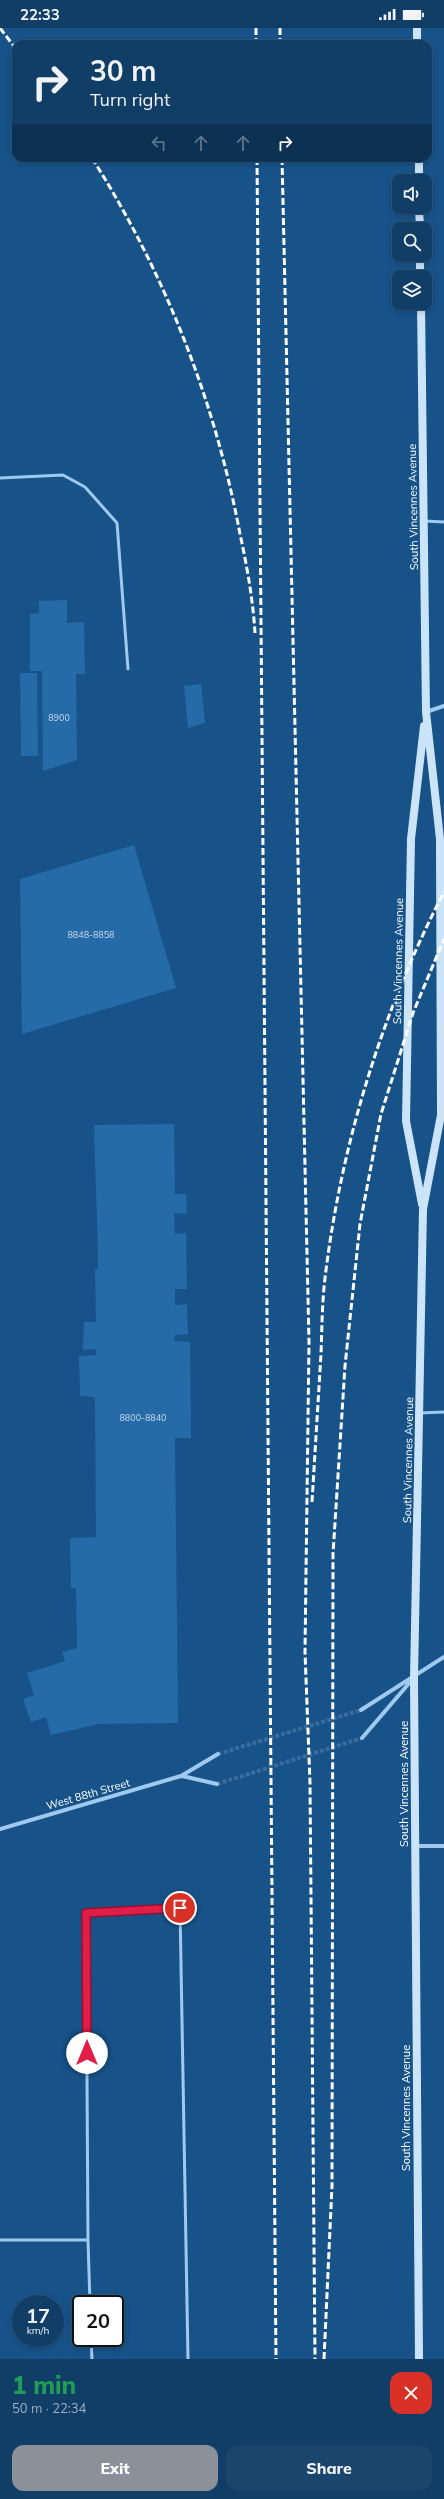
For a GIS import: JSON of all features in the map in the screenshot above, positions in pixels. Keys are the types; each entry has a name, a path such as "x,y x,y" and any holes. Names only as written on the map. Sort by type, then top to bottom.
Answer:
{"main road":[{"path":"417,28 417,40"},
{"path":"419,162 419,174"},
{"name":"South Vincennes Avenue","path":"419,2359 414,1678 423,1209 441,1115 440,839 426,712 421,310"},
{"name":"South Vincennes Avenue","path":"423,1209 406,1121 411,839 426,712"}],"street":[{"path":"426,712 444,706"},
{"path":"361,1710 414,1678 444,1657"},
{"path":"362,1738 414,1678"},
{"name":"West 88th Street","path":"0,1829 181,1776 218,1754"},
{"name":"West 88th Street","path":"181,1776 218,1784"},
{"path":"416,1846 444,1846"}],"lane":[{"path":"0,478 63,475 85,487 117,523 128,669"},
{"path":"424,520 444,522"},
{"path":"420,1413 444,1412"},
{"path":"90,2295 86,1913 180,1908 188,2359"},
{"path":"0,2240 88,2240"},
{"path":"91,2347 92,2359"}],"building":[{"path":"67,600 67,623 84,622 85,674 76,674 77,760 43,771 42,671 30,671 30,614 39,613 39,601"},
{"path":"20,673 37,673 38,756 21,756"},
{"path":"201,684 205,723 188,728 184,686"},
{"path":"134,845 176,988 22,1034 20,879"},
{"path":"174,1124 175,1194 186,1194 187,1214 174,1213 175,1234 186,1233 187,1289 175,1289 175,1305 187,1304 188,1334 175,1335 174,1341 190,1342 191,1438 175,1438 178,1723 98,1724 51,1735 46,1717 31,1722 23,1699 34,1695 27,1673 65,1661 62,1652 77,1648 76,1588 71,1588 70,1538 96,1537 95,1397 80,1396 79,1356 96,1355 96,1349 83,1350 84,1322 96,1322 95,1269 98,1269 98,1254 94,1125"}],"tunnel":[{"path":"218,1754 361,1710"},
{"path":"217,1784 362,1738"}],"railway":[{"path":"0,28 12,44"},
{"path":"256,28 256,40"},
{"path":"280,28 280,40"},
{"path":"94,162 118,202 164,292 184,339 201,387 217,435 243,546 253,608 255,633"},
{"path":"257,162 276,2359"},
{"path":"282,162 309,1342 305,1652 310,1783 315,2359"},
{"path":"312,1502 324,1287 332,1228 342,1178 353,1129 383,1031 422,937 444,892"},
{"path":"324,2359 332,2186 333,1554 345,1366 360,1224 381,1114 413,1013 444,939"}],"route":[{"path":"87,2053 86,1913 180,1908"}]}
